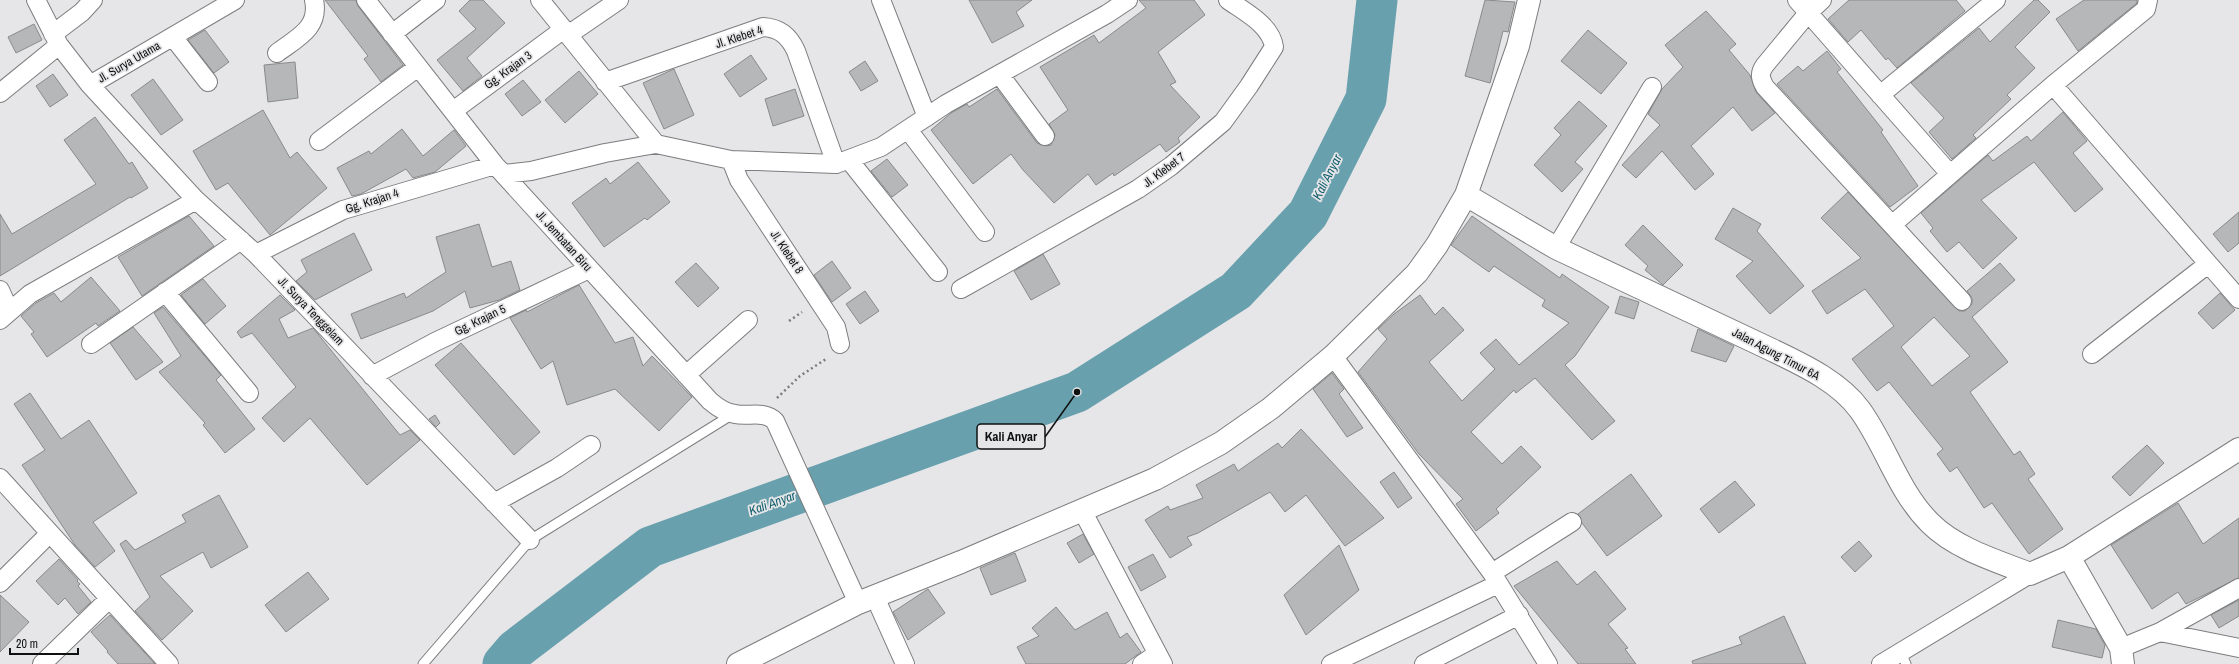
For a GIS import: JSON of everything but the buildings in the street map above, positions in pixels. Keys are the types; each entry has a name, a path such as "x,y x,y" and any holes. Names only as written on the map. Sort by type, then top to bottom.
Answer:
{"street":[{"name":"Jl. Surya Utama","path":"36,0 56,40 90,85 235,0"},
{"path":"0,93 56,40 93,0"},
{"path":"277,52 309,28 316,12 314,0"},
{"name":"Jl. Jembatan Biru","path":"366,0 499,170 716,406 734,414 761,414 770,416"},
{"path":"392,34 436,0"},
{"path":"540,0 656,144 731,160 843,162 881,147 909,131 927,117 1107,14 1128,0"},
{"name":"Gg. Krajan 3","path":"453,111 566,32 619,0"},
{"path":"881,0 927,117"},
{"name":"Jl. Klebet 7","path":"961,289 1138,188 1171,166 1222,122 1249,86 1274,47 1273,39 1267,28 1228,0"},
{"path":"738,664 866,600 1083,512 1155,479 1221,443 1271,408 1333,356 1417,273 1437,245 1466,195 1511,68 1529,0"},
{"path":"1822,0 1802,6 1765,65 1760,74 1761,79 1765,87 1893,224 1962,301"},
{"path":"1880,96 1996,0"},
{"path":"1893,224 2053,85 2146,9 2148,0"},
{"path":"1802,6 1950,174"},
{"name":"Jl. Klebet 4","path":"605,82 763,28 775,29 784,33 792,42 843,162 938,272"},
{"path":"173,37 208,82"},
{"path":"319,141 418,67"},
{"path":"1000,75 1045,136"},
{"name":"Jl. Surya Tenggelam","path":"90,85 196,200 256,254 530,540"},
{"path":"2053,85 2239,298"},
{"path":"1556,248 1652,87"},
{"path":"909,131 985,232"},
{"name":"Gg. Krajan 4","path":"256,254 343,210 499,170 530,172 605,153 656,144"},
{"name":"Jl. Klebet 8","path":"731,160 739,180 836,327 840,344"},
{"name":"Jalan Agung Timur 6A","path":"1466,195 1556,248 1803,365 1836,387 1859,410 1912,504 1931,524 1950,538 1975,552 2030,574"},
{"path":"0,290 5,315 30,294 64,273 196,200"},
{"path":"92,344 241,240"},
{"path":"2092,354 2208,264"},
{"name":"Gg. Krajan 5","path":"372,376 442,338 589,269"},
{"path":"165,292 249,393"},
{"path":"686,375 748,320"},
{"path":"1333,356 1495,578 1548,664"},
{"path":"770,416 775,420 786,443 833,548 905,664"},
{"path":"494,503 557,468 591,445"},
{"path":"1881,664 1903,658 2030,574 2069,557 2239,449"},
{"path":"0,478 109,599 163,662"},
{"path":"1083,512 1160,659 1142,664"},
{"path":"1331,664 1495,578 1572,522"},
{"path":"0,583 50,533"},
{"path":"2069,557 2124,653 2154,634 2239,588"},
{"path":"42,664 109,599"},
{"path":"1424,664 1518,615"},
{"path":"2154,634 2239,648"}],"lane":[{"path":"423,664 530,540 734,414"}],"path":[{"path":"770,416 776,399 800,376 828,358 840,344"}],"waterway":[{"name":"Kali Anyar","path":"503,664 515,650 650,547 1077,392 1236,291 1308,214 1366,99 1377,0"}],"place":[{"name":"Kali Anyar","path":"1077,392"}]}
